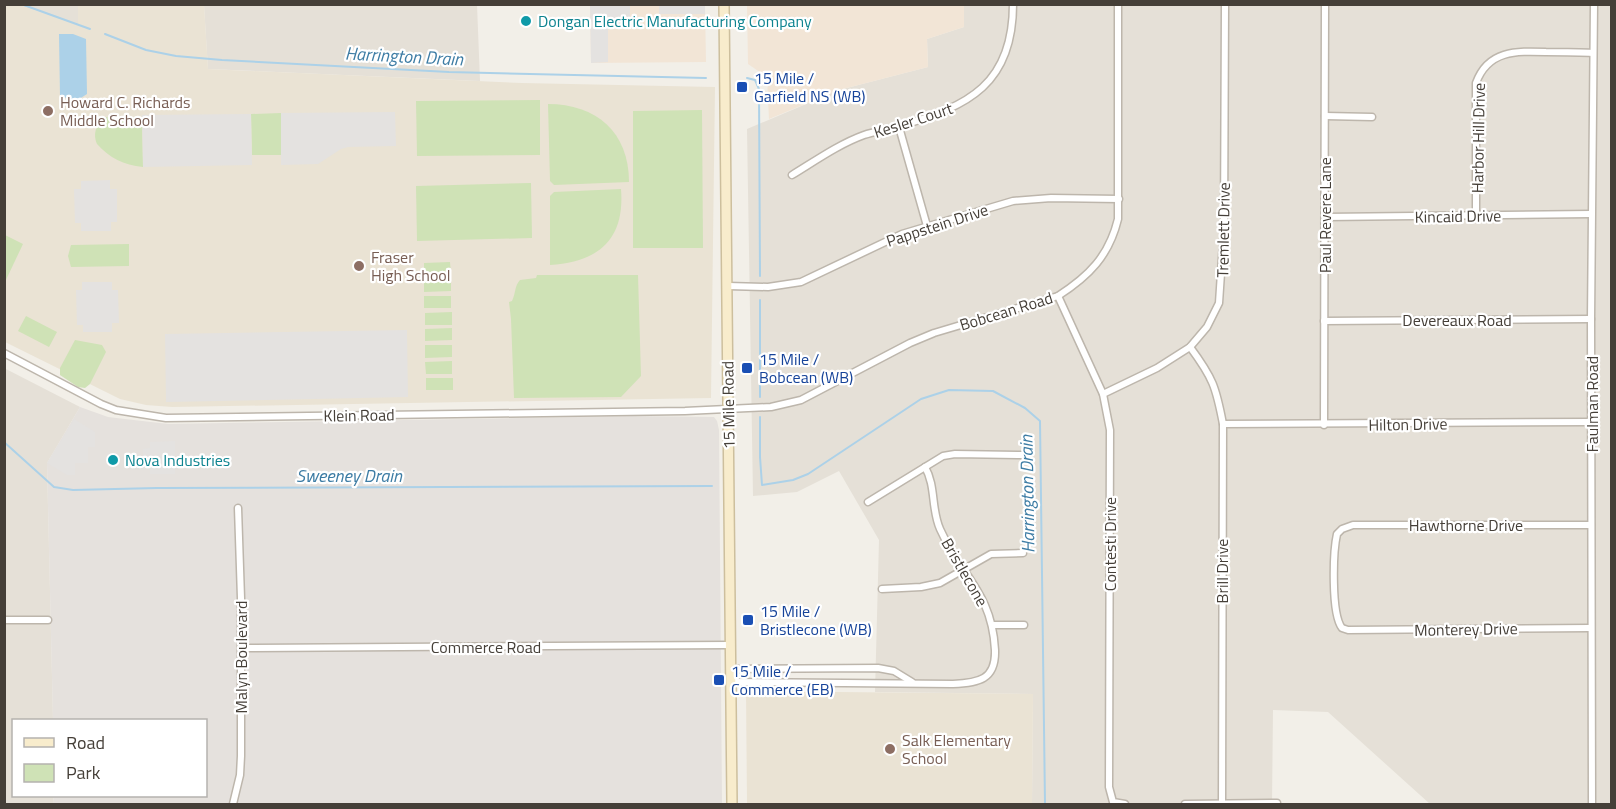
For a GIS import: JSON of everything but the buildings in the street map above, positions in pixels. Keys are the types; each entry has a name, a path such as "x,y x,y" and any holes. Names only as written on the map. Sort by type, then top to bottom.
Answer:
{"main road":[{"name":"15 Mile Road","path":"724,4 732,804"}],"street":[{"name":"Kesler Court","path":"792,175 849,141 877,131 899,127 968,100 990,80 1007,52 1013,4"},
{"name":"Bobcean Road","path":"728,408 771,407 801,400 910,343 950,328 1058,296 1084,278 1107,249 1118,219 1118,4"},
{"name":"Tremlett Drive","path":"1103,393 1157,368 1190,347 1214,315 1221,289 1224,228 1225,4"},
{"name":"Paul Revere Lane","path":"1324,425 1325,4"},
{"name":"Faulman Road","path":"1592,804 1591,214 1594,4"},
{"name":"Harbor Hill Drive","path":"1476,216 1476,83 1486,66 1506,53 1520,51 1593,53"},
{"path":"1325,116 1372,117"},
{"path":"899,127 927,226"},
{"name":"Pappstein Drive","path":"728,286 768,287 801,282 818,276 885,241 927,226 1028,199 1119,198"},
{"name":"Kincaid Drive","path":"1325,218 1591,214"},
{"name":"Contesti Drive","path":"1058,296 1103,393 1108,414 1111,447 1109,787 1113,802 1125,804"},
{"name":"Devereaux Road","path":"1324,321 1591,319"},
{"name":"Brill Drive","path":"1190,347 1211,377 1223,424 1222,804"},
{"name":"Klein Road","path":"4,353 101,404 116,410 166,418 685,411 728,408"},
{"name":"Hilton Drive","path":"1223,424 1592,422"},
{"path":"868,502 943,456 955,454 1023,455"},
{"name":"Bristlecone","path":"730,682 971,683 987,676 992,670 995,655 992,625 985,604 939,526 933,483 925,467"},
{"name":"Malyn Boulevard","path":"233,804 240,775 241,756 242,648 238,508"},
{"name":"Hawthorne Drive","path":"1342,628 1336,615 1335,586 1336,540 1337,534 1342,529 1353,525 1591,525"},
{"path":"882,589 940,584 991,554 1023,553"},
{"path":"4,620 48,620"},
{"path":"992,625 1024,625"},
{"name":"Monterey Drive","path":"1342,628 1355,630 1590,628"},
{"name":"Commerce Road","path":"242,648 730,645"},
{"name":"Bristlecone","path":"730,669 878,668 894,672 915,684"},
{"path":"1185,804 1276,803"}],"shaded area":[{"name":"Fraser High School","path":"4,5 20,5 78,25 78,5 204,5 208,69 522,83 715,87 711,398 172,407 146,405 120,399 5,342"},
{"path":"20,5 78,5 79,26"},
{"path":"204,5 477,5 480,81 208,69"},
{"path":"590,5 705,5 706,62 591,63"},
{"path":"590,5 630,5 630,23 608,23 608,62 591,63"},
{"path":"659,5 705,5 705,14 659,14"},
{"path":"747,5 964,5 964,27 927,39 928,67 839,90 769,119 767,77 748,64"},
{"path":"964,5 1611,5 1611,804 1430,804 1328,712 1273,710 1272,804 1032,804 1033,694 875,692 879,540 839,471 797,492 753,496 747,129 839,90 928,67 927,39 964,27"},
{"path":"395,112 396,146 348,147 318,164 281,165 281,113"},
{"path":"251,114 252,165 143,167 142,115"},
{"path":"110,180 110,189 117,189 117,222 111,222 111,231 81,231 81,223 75,223 74,189 81,189 81,181"},
{"path":"82,282 112,282 112,290 118,290 119,323 112,323 112,332 83,332 83,325 77,325 76,290 82,290"},
{"path":"407,330 408,397 166,402 165,334"},
{"path":"4,368 80,407 47,463 53,719 12,719 12,797 53,797 54,804 5,804"},
{"path":"80,407 108,417 168,424 634,416 714,417 719,430 722,804 54,804 53,797 207,797 207,719 53,719 47,463"},
{"path":"74,419 95,432 95,447 88,447 88,463 75,463 75,475 67,475 47,463"},
{"path":"175,441 175,474 150,474 150,468 143,468 143,449 150,448 150,442"},
{"name":"Salk Elementary School","path":"746,691 1033,694 1032,804 747,804"}],"green space":[{"path":"540,100 540,155 417,156 416,101"},
{"path":"548,104 581,109 595,115 606,124 616,135 623,149 629,182 554,185 550,181"},
{"path":"702,110 703,248 633,248 633,111"},
{"path":"281,113 281,155 252,155 251,114"},
{"path":"107,117 142,117 143,167 117,160 97,144 96,128"},
{"path":"531,183 532,238 417,241 416,186"},
{"path":"621,189 618,222 605,245 582,259 550,265 550,196 554,192"},
{"path":"5,235 23,244 5,282"},
{"path":"129,244 129,266 71,267 68,256 71,245"},
{"path":"450,262 451,274 424,275 424,263"},
{"path":"537,275 638,275 641,376 621,397 514,398 509,302 512,301 520,280 536,278"},
{"path":"424,279 451,279 451,291 424,292"},
{"path":"424,296 451,296 451,308 424,308"},
{"path":"452,312 452,325 425,325 425,313"},
{"path":"26,316 57,332 49,347 18,331"},
{"path":"452,328 452,340 425,341 425,329"},
{"path":"75,340 102,345 106,352 90,384 85,388 78,387 60,375 60,368"},
{"path":"425,345 452,345 452,357 425,358"},
{"path":"452,361 452,374 426,374 425,362"},
{"path":"426,378 453,378 453,390 426,390"}],"water":[{"path":"59,34 73,34 86,39 87,94 76,101 60,96"}],"waterway":[{"name":"Harrington Drain","path":"21,4 90,29"},
{"name":"Harrington Drain","path":"105,34 146,50 176,56 222,60 449,72 706,78"},
{"name":"Harrington Drain","path":"747,78 755,80 759,89 760,276"},
{"name":"Harrington Drain","path":"760,300 760,397"},
{"name":"Harrington Drain","path":"760,417 762,485 793,480 808,474 921,399 949,390 993,391 1025,408 1040,421 1045,804"},
{"name":"Sweeney Drain","path":"4,442 54,487 73,490 712,486"}],"place":[{"name":"Dongan Electric Manufacturing Company","path":"526,21"},
{"name":"15 Mile / Garfield NS (WB)","path":"742,87"},
{"name":"Howard C. Richards Middle School","path":"48,111"},
{"name":"Fraser High School","path":"359,266"},
{"name":"15 Mile / Bobcean (WB)","path":"747,368"},
{"name":"Nova Industries","path":"113,460"},
{"name":"15 Mile / Bristlecone (WB)","path":"748,620"},
{"name":"15 Mile / Commerce (EB)","path":"719,680"},
{"name":"Salk Elementary School","path":"890,749"}]}
